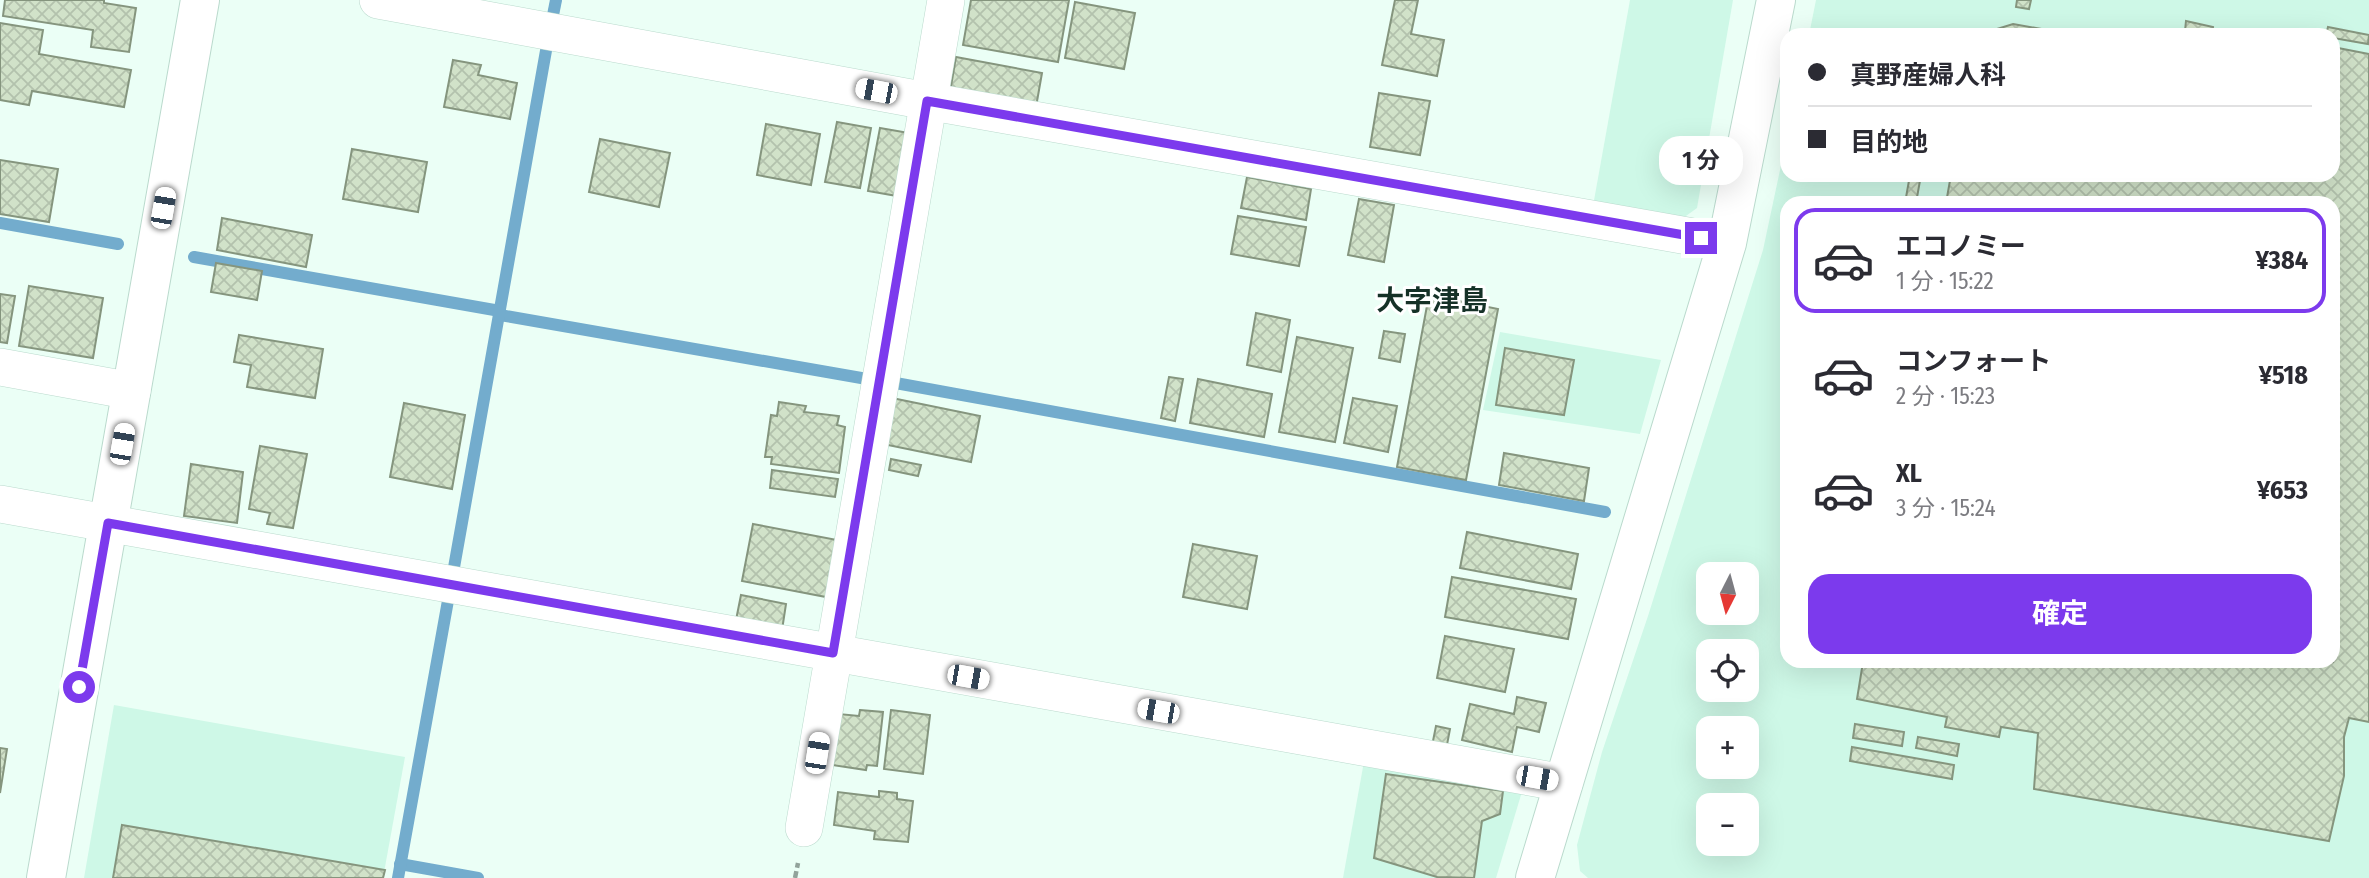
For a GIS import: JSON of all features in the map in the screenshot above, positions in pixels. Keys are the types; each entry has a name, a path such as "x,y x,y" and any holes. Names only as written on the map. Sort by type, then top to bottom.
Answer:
{"street":[{"path":"46,878 200,0"},
{"path":"378,0 1727,243"},
{"path":"804,828 946,0"},
{"path":"1535,878 1727,243 1776,0"},
{"path":"0,367 132,391"},
{"path":"0,504 1564,783"}],"shaded area":[{"path":"1630,0 1733,0 1697,208 1679,221 1593,206"},
{"path":"1816,0 2369,0 2369,878 1588,878 1580,871 1577,845 1602,752 1648,616 1763,250 1780,170 1780,182 2340,182 2340,28 1810,28"},
{"path":"1500,332 1661,360 1640,434 1483,410"},
{"path":"114,705 405,757 383,878 84,878"},
{"path":"1365,756 1524,785 1496,878 1343,878"}],"building":[{"path":"5,0 104,0 104,3 136,8 129,52 91,47 93,30 3,16"},
{"path":"971,0 1069,0 1058,62 963,45"},
{"path":"1395,0 1418,0 1411,34 1444,40 1437,76 1382,65"},
{"path":"2017,0 2031,0 2029,9 2016,7"},
{"path":"1075,2 1135,13 1124,69 1065,58"},
{"path":"2186,21 2213,27 2213,28 2185,28"},
{"path":"0,23 43,30 39,54 131,70 124,107 32,91 29,105 0,100"},
{"path":"2013,24 2036,28 2000,28"},
{"path":"2340,29 2369,35 2368,44 2340,39"},
{"path":"2340,48 2369,54 2369,722 2349,718 2344,737 2344,776 2329,841 2034,789 2038,733 2001,727 1999,737 1945,727 1947,717 1857,699 1862,668 2340,668 2340,196 1947,196 1950,182 2340,182"},
{"path":"956,57 1042,73 1036,107 950,92"},
{"path":"453,60 481,65 478,75 517,83 510,119 444,107"},
{"path":"1379,93 1430,101 1420,155 1370,147"},
{"path":"837,122 871,128 860,188 825,182"},
{"path":"766,124 820,134 811,185 757,175"},
{"path":"880,128 909,133 897,196 868,191"},
{"path":"600,139 670,153 659,207 589,192"},
{"path":"352,149 427,162 418,212 343,199"},
{"path":"0,160 58,169 49,222 0,214"},
{"path":"1247,177 1311,189 1306,220 1241,208"},
{"path":"1909,182 1920,182 1917,196 1906,196"},
{"path":"1359,199 1394,205 1384,262 1348,255"},
{"path":"1238,216 1306,227 1299,266 1231,254"},
{"path":"222,218 312,235 306,267 217,250"},
{"path":"216,263 262,271 257,300 211,292"},
{"path":"29,286 103,298 93,358 19,346"},
{"path":"0,294 15,296 7,343 0,342"},
{"path":"1429,295 1498,309 1466,480 1397,467"},
{"path":"1256,313 1290,320 1281,372 1247,365"},
{"path":"1384,331 1405,334 1400,362 1379,358"},
{"path":"239,335 323,349 315,398 247,387 251,365 234,362"},
{"path":"1297,337 1353,348 1335,442 1279,432"},
{"path":"1505,348 1574,360 1564,415 1496,405"},
{"path":"1169,377 1183,379 1175,421 1161,418"},
{"path":"1198,379 1272,394 1264,437 1190,423"},
{"path":"892,398 980,416 971,462 883,444"},
{"path":"1353,398 1397,406 1388,452 1344,443"},
{"path":"779,402 806,406 804,412 839,416 837,425 845,427 839,473 771,464 772,457 765,457 771,415 777,416"},
{"path":"404,403 465,415 452,489 390,477"},
{"path":"260,446 307,454 293,528 267,524 270,513 249,509"},
{"path":"1504,453 1589,468 1584,501 1499,485"},
{"path":"891,459 921,465 918,476 889,470"},
{"path":"191,464 243,472 237,523 184,516"},
{"path":"772,470 838,479 835,497 770,488"},
{"path":"753,524 837,540 826,597 742,581"},
{"path":"1467,532 1578,554 1571,589 1460,568"},
{"path":"1193,544 1257,556 1247,609 1183,597"},
{"path":"1452,577 1576,599 1568,639 1445,617"},
{"path":"741,595 786,604 782,630 736,620"},
{"path":"1445,636 1514,649 1505,692 1437,678"},
{"path":"1517,697 1546,703 1539,732 1517,727 1512,752 1462,740 1470,704 1514,714"},
{"path":"860,710 883,712 877,766 867,765 866,770 832,765 839,714 859,716"},
{"path":"891,710 930,715 923,774 884,769"},
{"path":"1855,724 1904,732 1902,746 1853,738"},
{"path":"1436,726 1450,729 1446,750 1432,746"},
{"path":"1918,737 1959,744 1957,756 1916,748"},
{"path":"1852,747 1954,765 1952,779 1850,761"},
{"path":"0,748 7,749 0,793"},
{"path":"1386,774 1503,791 1500,814 1482,821 1474,878 1437,877 1374,858"},
{"path":"879,791 897,793 897,799 913,801 908,842 874,839 875,831 834,825 838,792 879,797"},
{"path":"122,825 385,870 383,878 113,878"}],"waterway":[{"path":"552,20 556,0"},
{"path":"453,573 547,45"},
{"path":"0,223 118,244"},
{"path":"194,257 500,311"},
{"path":"500,315 867,379"},
{"path":"890,382 1605,512"},
{"path":"398,878 449,595"},
{"path":"400,864 478,878"}],"district":[{"name":"大字津島","path":"1432,300"}],"route":[{"path":"79,687 108,523 833,653 927,101 1701,238"}]}
